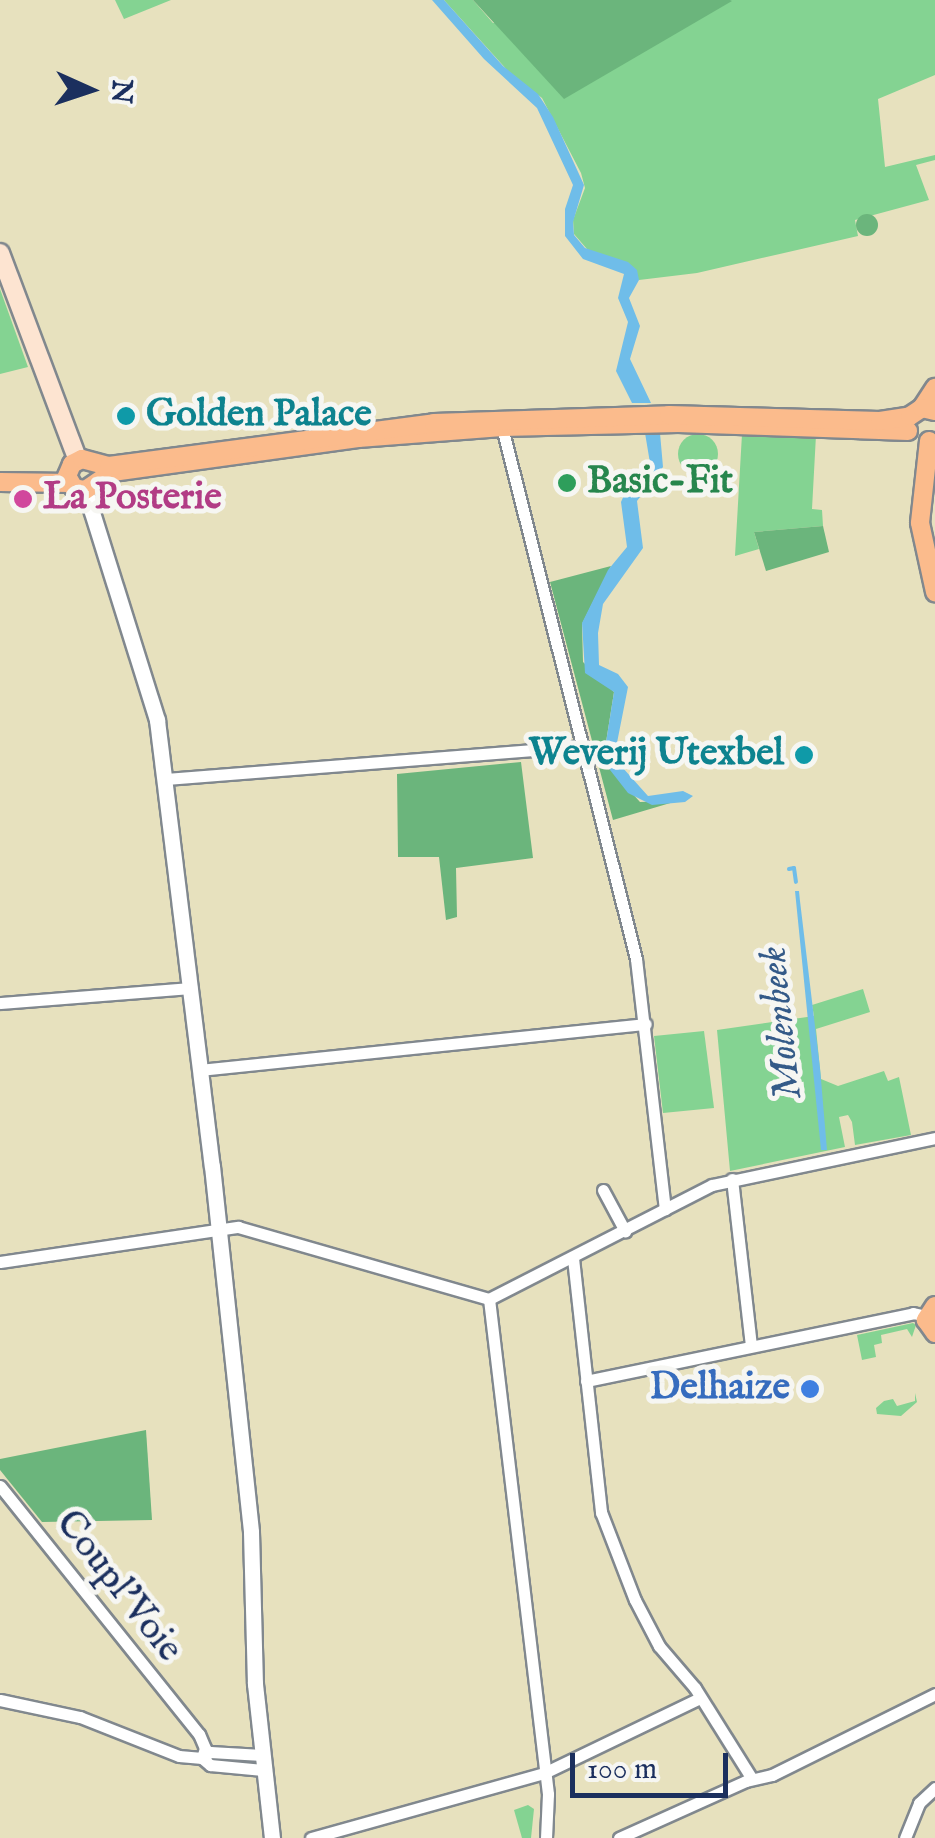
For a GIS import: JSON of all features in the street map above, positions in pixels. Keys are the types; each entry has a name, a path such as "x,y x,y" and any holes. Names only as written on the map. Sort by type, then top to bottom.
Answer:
{"main road":[{"path":"0,254 82,474"},
{"path":"6,482 464,421 636,415 880,421 926,418"},
{"path":"82,474 358,438 502,427 926,418"},
{"path":"926,418 921,542 935,592"}],"street":[{"path":"502,427 636,959 665,1209"},
{"path":"82,474 146,675 165,779 251,1532 255,1684 272,1838"},
{"path":"165,779 582,746"},
{"path":"0,1003 191,988"},
{"path":"200,1070 646,1024"},
{"path":"0,1262 238,1226 490,1299 732,1179 935,1138"},
{"path":"732,1179 750,1346"},
{"path":"603,1190 625,1230"},
{"path":"573,1258 601,1512 635,1600 659,1646 700,1698 752,1779"},
{"path":"490,1299 548,1801 546,1838"},
{"path":"586,1381 913,1312 933,1327"},
{"name":"Coupl'Voie","path":"0,1486 188,1725 196,1758"},
{"path":"620,1838 752,1779 772,1775 935,1694"},
{"path":"311,1838 544,1772 700,1698"},
{"path":"0,1700 64,1712 170,1754 196,1758 210,1752 262,1762"},
{"path":"904,1838 919,1803 933,1789"}],"green space":[{"path":"115,0 171,0 124,19"},
{"path":"444,0 473,0 493,23 730,0 935,0 935,75 878,99 885,167 935,155 935,160 916,165 929,200 855,220 858,236 697,273 639,280 593,256 574,234 573,220 585,188 542,98 508,71"},
{"path":"473,0 730,0 732,1 564,99"},
{"path":"867,214 875,217 875,233 867,236 859,233 856,225 859,217"},
{"path":"0,289 28,367 0,374"},
{"path":"698,434 712,440 718,454 712,468 698,474 684,468 678,454 684,440"},
{"path":"742,434 816,435 812,509 822,510 823,526 754,532 759,549 735,556"},
{"path":"823,526 829,552 766,571 754,532"},
{"path":"611,566 582,624 583,662 614,692 603,761 640,802 677,801 613,820 550,582"},
{"path":"521,762 533,858 456,868 457,917 446,920 439,857 398,857 397,774"},
{"path":"863,989 870,1012 816,1029 821,1079 838,1086 884,1071 888,1081 899,1077 911,1135 855,1145 848,1115 839,1117 845,1147 730,1171 717,1030 814,1016 812,1005"},
{"path":"704,1031 714,1108 663,1113 654,1036"},
{"path":"916,1325 912,1337 907,1329 881,1335 882,1343 874,1345 876,1357 862,1360 857,1335"},
{"path":"915,1393 917,1402 901,1416 877,1414 876,1408 884,1401 893,1399 897,1406 915,1401"},
{"path":"146,1430 152,1520 42,1522 0,1470 0,1459"},
{"path":"528,1805 534,1809 531,1838 522,1838 514,1810"}],"water":[{"path":"432,0 444,0 503,66 538,94 553,117 584,185 573,222 574,235 585,248 628,262 637,270 639,280 629,298 640,326 630,359 651,403 632,403 616,371 628,322 618,298 624,274 583,259 565,236 565,209 573,185 537,108 484,59"},
{"path":"645,433 660,433 663,467 637,501 643,548 603,604 598,633 599,665 618,674 628,687 614,758 648,796 683,791 693,796 685,802 652,805 628,793 603,761 614,692 585,673 582,623 608,570 627,547 621,502 628,486 650,463"},
{"path":"795,891 799,891 827,1150 821,1150"}],"waterway":[{"name":"Molenbeek","path":"789,869 794,868 796,882"}],"place":[{"name":"Golden Palace","path":"126,416"},
{"name":"Basic-Fit","path":"567,483"},
{"name":"La Posterie","path":"23,499"},
{"name":"Weverij Utexbel","path":"804,755"},
{"name":"Delhaize","path":"810,1389"}]}
